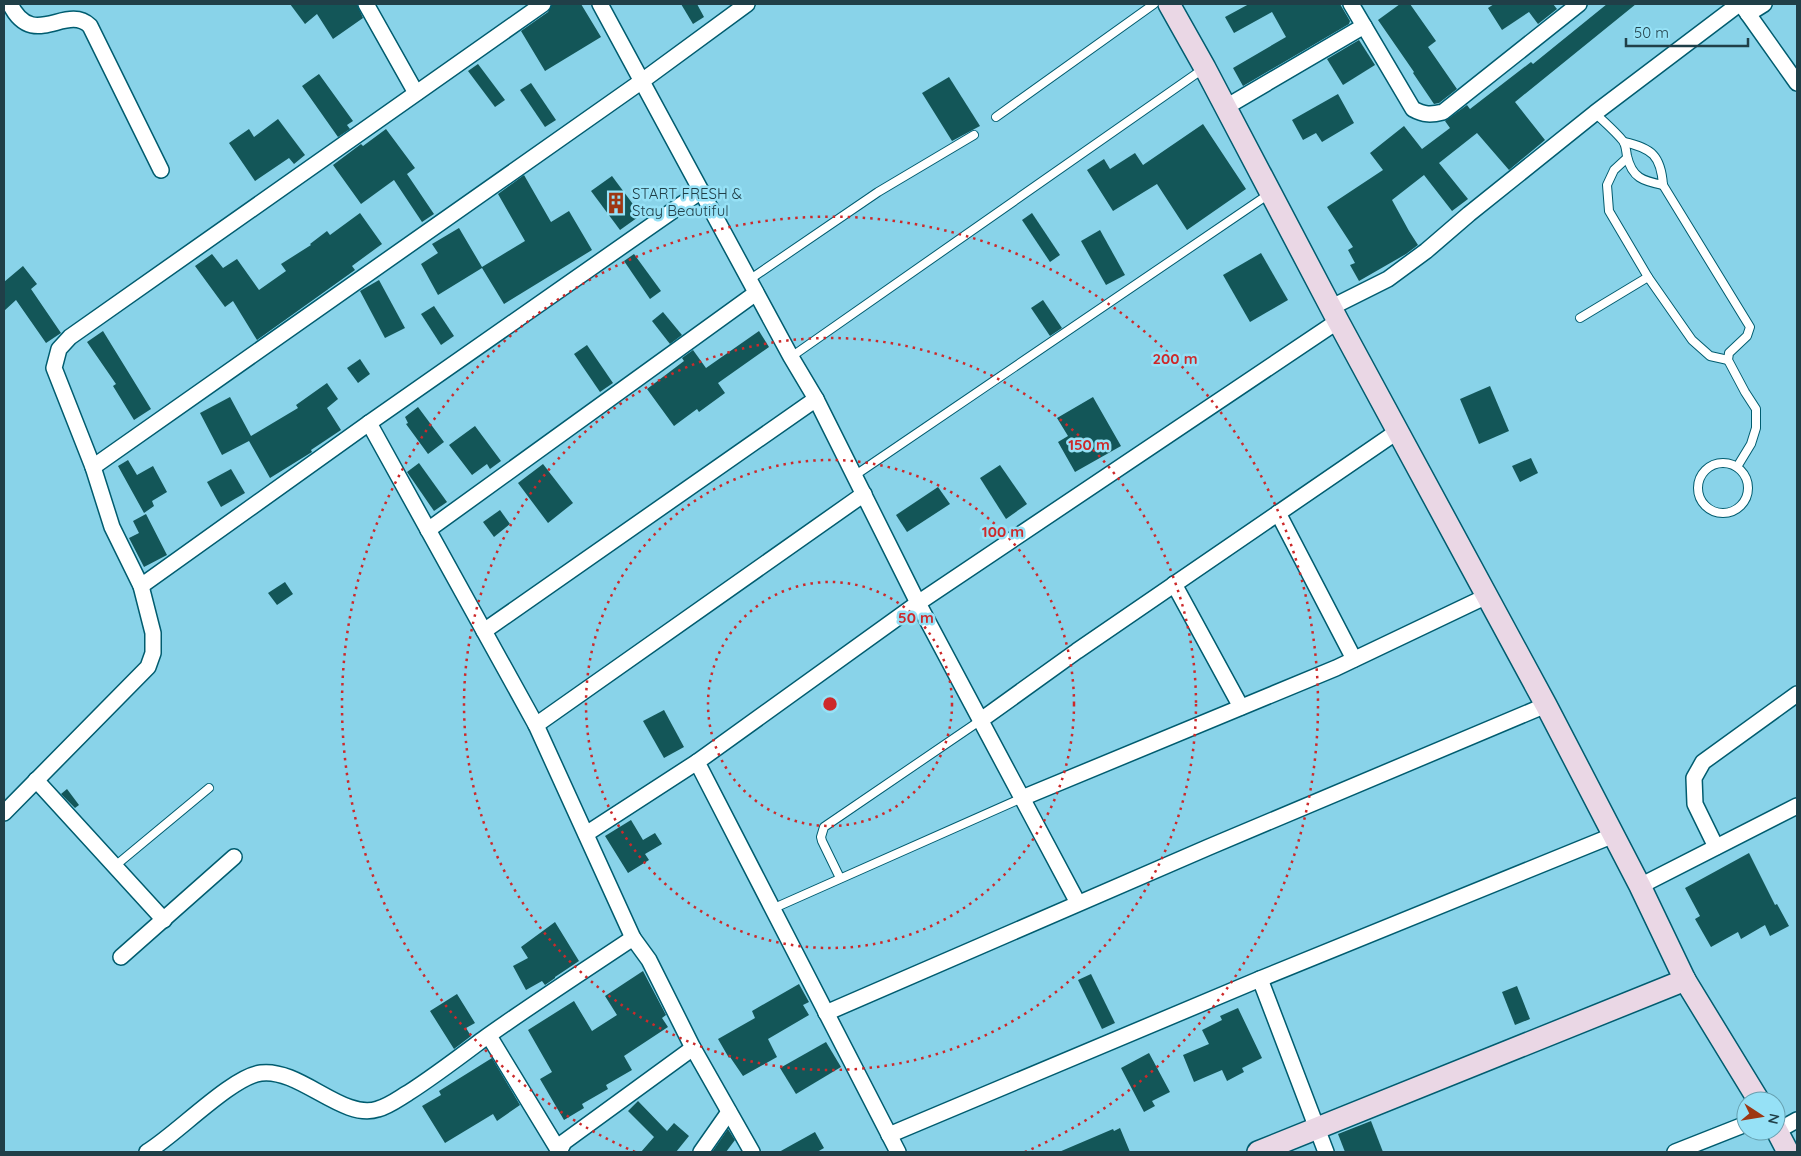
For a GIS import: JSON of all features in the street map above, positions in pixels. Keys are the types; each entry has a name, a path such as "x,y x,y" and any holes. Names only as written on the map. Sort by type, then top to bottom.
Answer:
{"street":[{"path":"10,4 15,14 27,24 43,26 74,18 83,20 90,26 161,170"},
{"path":"366,4 416,93"},
{"path":"4,813 148,667 153,653 153,633 141,586 112,527 93,467 54,368 59,349 70,337 543,4"},
{"path":"600,4 753,287 816,399 918,603 1078,904"},
{"path":"93,467 642,82 747,4"},
{"path":"1169,4 1546,705 1640,886 1686,980 1753,1091"},
{"path":"1226,107 1360,11 1413,108 1422,114 1431,115 1443,112 1579,4"},
{"path":"586,834 697,762 918,603 1388,279 1426,251 1595,113 1743,7 1764,4"},
{"path":"1743,7 1797,83"},
{"path":"141,586 368,423 701,191"},
{"path":"428,530 753,287"},
{"path":"484,631 816,399"},
{"path":"368,423 536,725 633,938 649,960 693,1048 752,1152"},
{"path":"981,720 1077,651 1398,431"},
{"path":"536,725 864,494"},
{"path":"1278,513 1354,660"},
{"path":"1174,584 1241,707"},
{"path":"1022,798 1354,660 1487,596"},
{"path":"1716,848 1695,804 1694,778 1703,762 1797,694"},
{"path":"826,1013 1218,843 1546,705"},
{"path":"697,762 898,1152"},
{"path":"36,780 164,920"},
{"path":"1640,886 1797,806"},
{"path":"889,1135 1260,979 1614,835"},
{"path":"121,958 234,857"},
{"path":"147,1152 162,1143 226,1090 244,1078 261,1073 276,1074 294,1080 349,1107 364,1112 388,1106 633,938"},
{"path":"1260,979 1326,1152"},
{"path":"1258,1152 1686,980"},
{"path":"488,1036 559,1152"},
{"path":"559,1152 564,1142 693,1048"},
{"path":"701,1152 729,1112"},
{"path":"1675,1152 1736,1128"}],"lane":[{"path":"996,117 1154,4"},
{"path":"791,356 1205,68"},
{"path":"1595,113 1624,142 1642,146 1652,153 1660,166 1663,185 1750,327 1747,336 1728,353 1728,360 1756,409 1756,428 1751,444 1737,467"},
{"path":"753,287 878,192 974,135"},
{"path":"1624,142 1627,158 1633,171 1639,178 1663,185"},
{"path":"1627,158 1614,170 1607,185 1609,211 1648,277 1692,340 1710,356 1728,360"},
{"path":"854,476 1271,193"},
{"path":"1580,318 1648,277"},
{"path":"1722,462 1730,463 1737,467 1746,479 1748,487 1744,502 1731,512 1723,513 1708,508 1699,496 1697,488 1702,473 1708,467 1722,462"},
{"path":"840,878 822,842 821,837 824,827 981,720"},
{"path":"115,866 209,788"},
{"path":"772,909 1022,798"}],"building":[{"path":"290,4 357,4 363,18 333,39 317,14 305,24"},
{"path":"552,4 581,4 601,37 545,71 521,31 548,12"},
{"path":"681,4 697,4 704,17 693,24"},
{"path":"1249,4 1340,4 1350,21 1349,24 1243,86 1233,68 1286,37 1272,12 1234,33 1225,17"},
{"path":"1400,4 1410,4 1436,41 1428,47 1457,89 1439,103 1434,104 1378,20"},
{"path":"1494,4 1553,4 1557,9 1538,24 1529,12 1502,30 1488,8"},
{"path":"1607,4 1636,4 1515,102 1545,140 1509,170 1477,133 1439,163 1468,199 1452,211 1424,175 1392,200 1418,245 1359,281 1350,265 1355,263 1348,250 1353,247 1327,207 1383,170 1370,153 1404,126 1422,149 1450,128 1445,121 1467,105 1470,109 1531,62 1533,64"},
{"path":"1359,40 1375,65 1343,85 1327,59"},
{"path":"478,64 505,100 495,107 468,71"},
{"path":"319,74 353,121 347,125 350,129 338,137 302,86"},
{"path":"949,77 980,126 952,141 922,93"},
{"path":"531,83 556,120 545,127 520,90"},
{"path":"1338,94 1354,123 1322,142 1316,133 1303,140 1292,120"},
{"path":"278,119 305,155 294,164 289,158 255,181 229,143 249,129 254,137"},
{"path":"1203,124 1246,189 1187,230 1157,184 1113,211 1087,170 1104,159 1110,169 1135,153 1143,165"},
{"path":"386,129 415,168 407,174 434,214 422,222 394,180 361,204 333,165 361,144 363,146"},
{"path":"524,175 551,222 569,211 592,250 504,304 482,268 438,295 421,264 438,253 432,244 459,228 482,267 525,241 498,194"},
{"name":"START FRESH & Stay Beautiful","path":"612,176 641,215 620,230 591,191"},
{"path":"360,213 382,244 352,266 355,270 257,340 233,301 225,307 195,266 212,254 223,268 237,259 259,290 286,271 281,264 311,245 327,231 330,235"},
{"path":"1032,213 1060,255 1050,262 1022,220"},
{"path":"1100,230 1125,275 1106,285 1081,241"},
{"path":"1261,253 1288,300 1250,322 1223,275"},
{"path":"634,254 661,291 650,299 624,261"},
{"path":"23,266 37,284 31,289 61,333 46,343 16,300 4,311 4,282"},
{"path":"379,280 405,328 385,338 360,291"},
{"path":"1043,300 1062,328 1050,336 1031,308"},
{"path":"434,306 454,336 441,345 421,314"},
{"path":"663,312 682,335 670,344 652,321"},
{"path":"103,331 151,409 134,420 113,386 116,384 87,342"},
{"path":"759,331 769,347 718,383 725,393 699,412 697,409 674,426 647,389 684,361 682,358 693,350 706,368"},
{"path":"587,345 613,383 600,392 574,354"},
{"path":"360,359 370,374 358,383 347,368"},
{"path":"327,383 338,399 327,408 341,430 311,450 312,452 270,478 249,441 222,455 200,413 230,397 251,436 298,408 296,405"},
{"path":"1490,386 1509,431 1479,444 1460,399"},
{"path":"1093,397 1121,446 1075,472 1058,442 1068,436 1057,418"},
{"path":"418,407 444,442 428,454 406,424 408,423 405,417"},
{"path":"475,426 501,461 490,469 487,464 472,475 449,445"},
{"path":"1531,458 1538,473 1520,482 1512,466"},
{"path":"128,460 137,475 153,466 167,492 152,501 154,506 144,513 118,466"},
{"path":"419,463 447,502 434,511 407,472"},
{"path":"543,464 573,503 548,523 518,483"},
{"path":"1000,465 1027,504 1006,519 980,478"},
{"path":"231,469 245,493 221,507 207,482"},
{"path":"938,487 950,504 907,532 896,515"},
{"path":"500,510 510,524 494,537 483,522"},
{"path":"146,514 167,555 144,567 129,538 139,533 133,521"},
{"path":"285,582 293,594 277,605 268,593"},
{"path":"664,710 684,747 664,758 643,721"},
{"path":"67,789 79,805 75,808 61,794"},
{"path":"631,820 643,840 655,833 662,844 645,854 649,860 628,873 605,836"},
{"path":"1749,853 1775,905 1777,904 1789,926 1770,936 1765,925 1741,939 1738,932 1711,947 1695,919 1700,916 1685,888"},
{"path":"555,922 579,961 545,985 542,981 526,990 513,966 528,958 521,947"},
{"path":"643,971 666,1015 662,1018 668,1027 624,1056 632,1070 606,1085 608,1089 582,1104 584,1108 564,1120 540,1079 552,1072 528,1030 574,1001 592,1031 617,1015 605,996"},
{"path":"1091,974 1115,1023 1102,1029 1078,980"},
{"path":"799,984 809,1002 803,1005 809,1015 768,1039 777,1057 743,1076 729,1058 718,1039 755,1018 752,1011"},
{"path":"1517,986 1530,1019 1515,1025 1502,992"},
{"path":"457,994 475,1023 466,1028 471,1036 454,1049 430,1011"},
{"path":"1238,1008 1262,1058 1242,1068 1244,1072 1227,1081 1222,1070 1194,1082 1183,1055 1209,1044 1202,1030 1222,1020 1220,1016"},
{"path":"826,1042 841,1067 796,1094 780,1068"},
{"path":"1149,1053 1170,1092 1152,1101 1155,1106 1144,1112 1121,1068"},
{"path":"492,1058 520,1105 497,1121 493,1114 445,1143 422,1106 441,1095 439,1091"},
{"path":"638,1101 667,1131 674,1123 689,1136 676,1152 641,1152 654,1137 628,1111"},
{"path":"1371,1121 1383,1152 1345,1152 1338,1134"},
{"path":"1120,1128 1130,1152 1059,1152 1113,1129 1114,1131"},
{"path":"728,1129 735,1140 726,1152 712,1152"},
{"path":"815,1132 824,1148 817,1152 779,1152"}],"place":[{"name":"START FRESH & Stay Beautiful","path":"616,203"}]}
